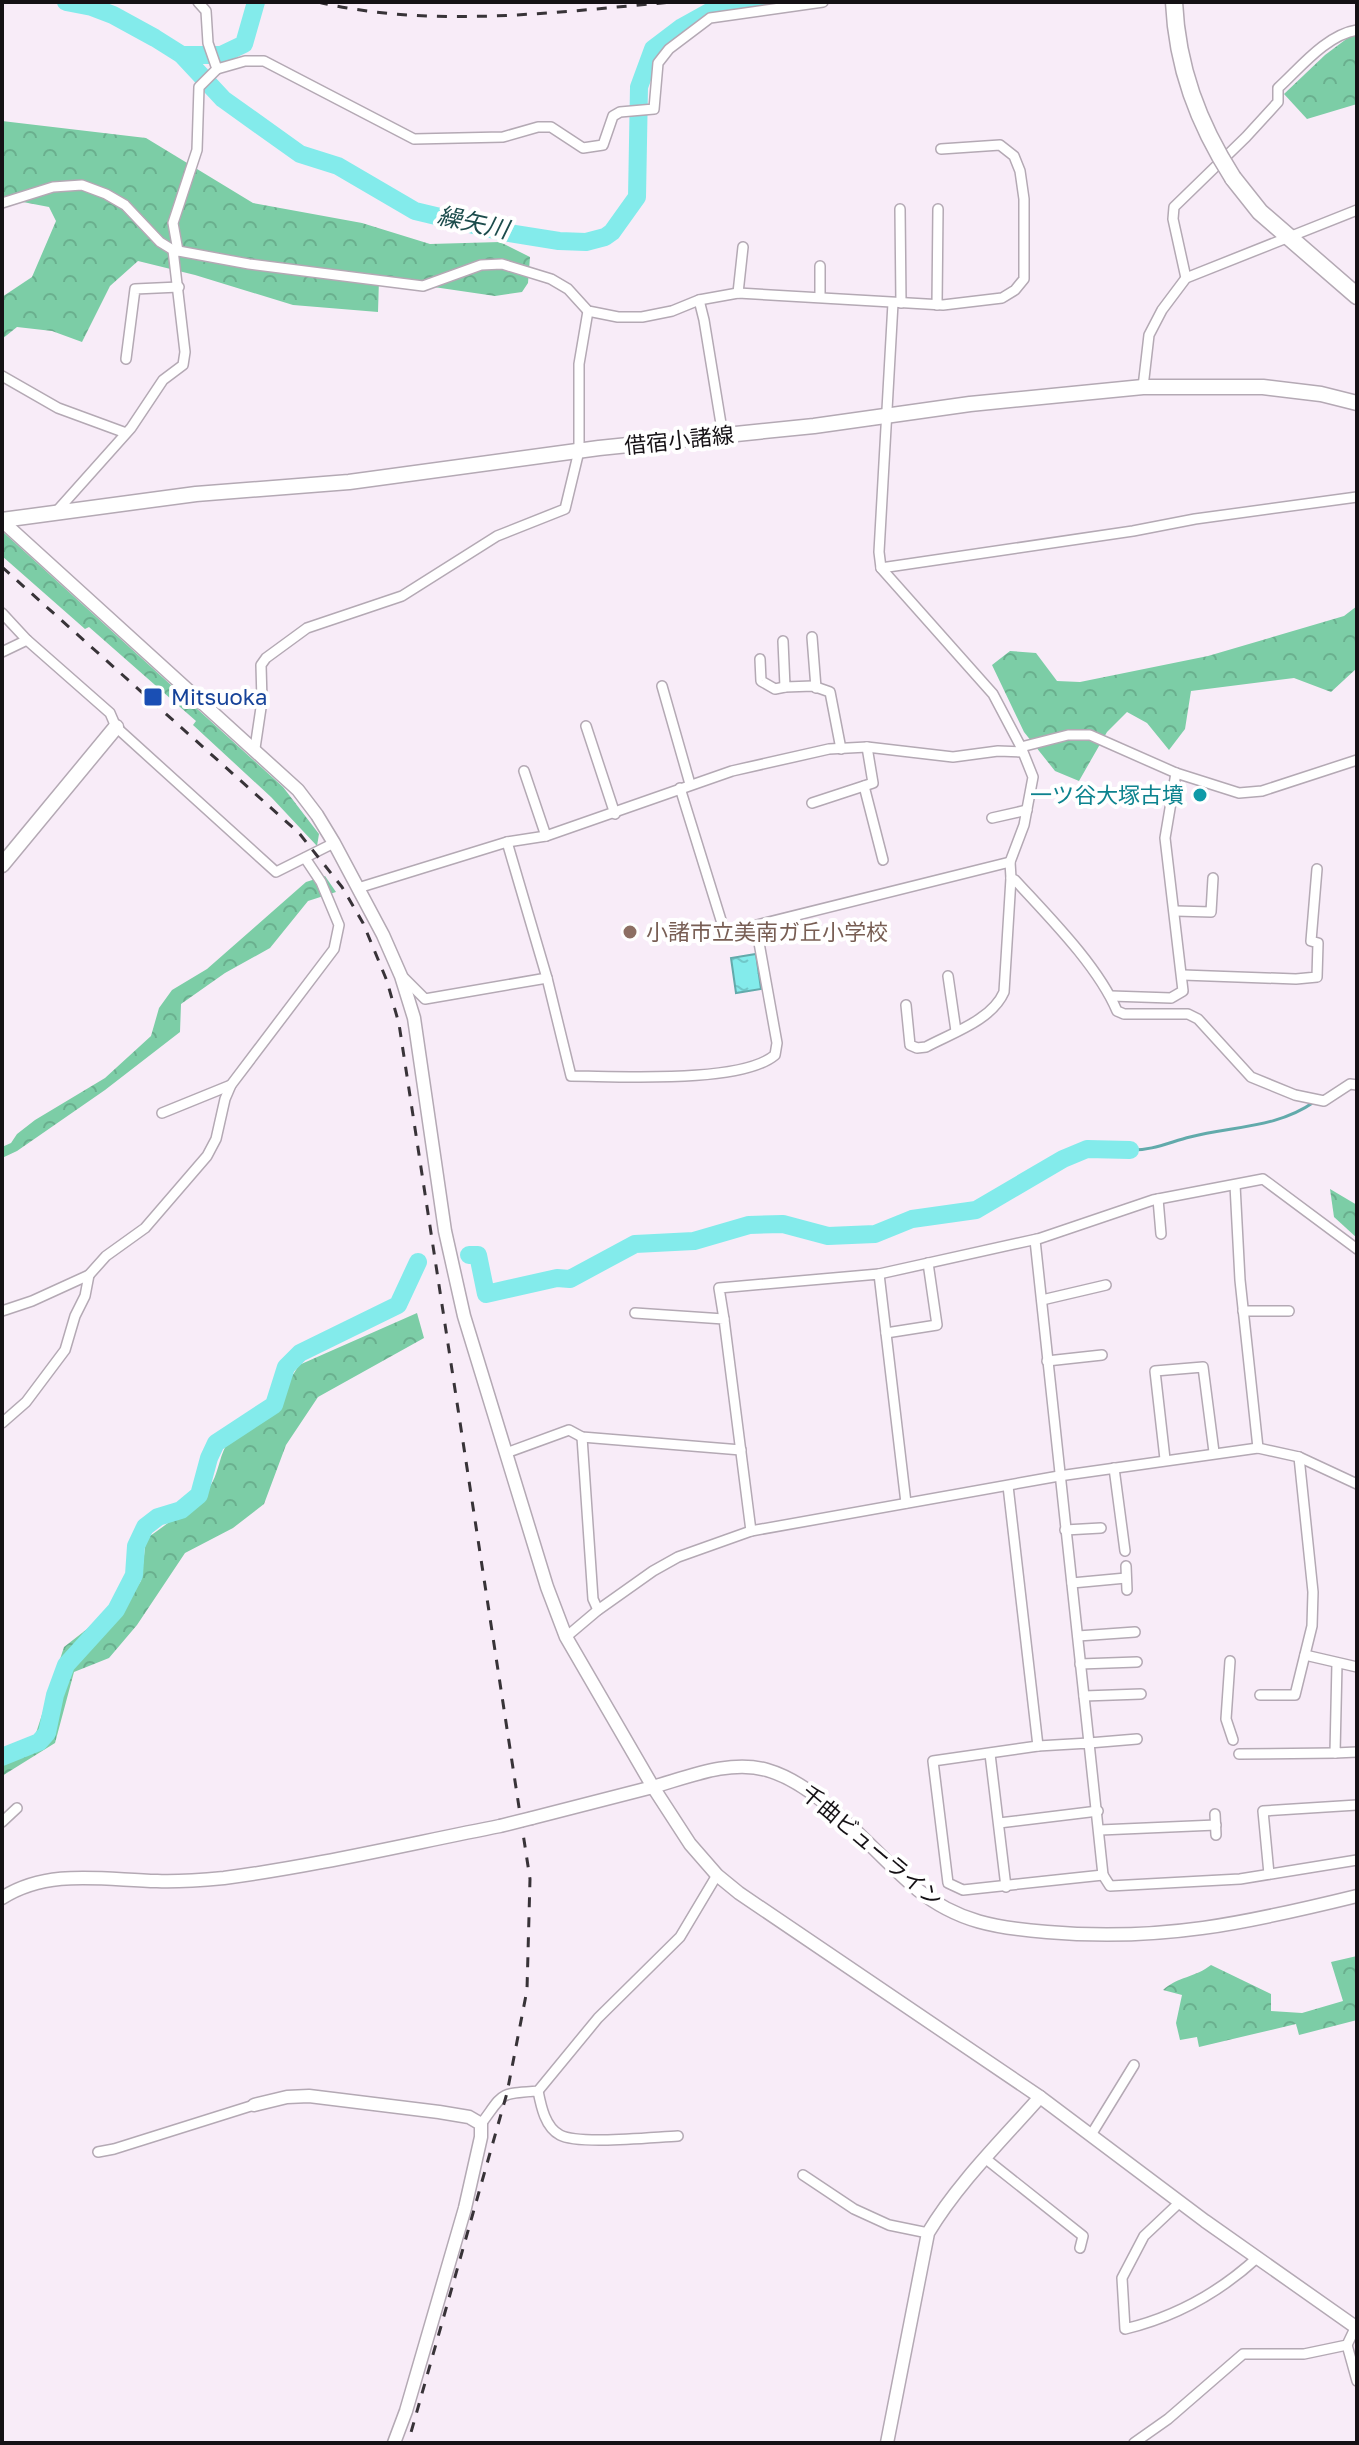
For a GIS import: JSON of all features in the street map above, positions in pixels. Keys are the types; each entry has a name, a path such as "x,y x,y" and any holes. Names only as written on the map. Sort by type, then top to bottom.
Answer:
{"highway":[{"path":"1174,2 1179,51 1192,98 1216,152 1260,212 1357,296"},
{"path":"1295,243 1321,255 1357,282"}],"main road":[{"name":"借宿小諸線","path":"2,520 196,494 349,482 579,451 888,418 970,404 1143,387 1263,387 1321,394 1357,403"},
{"path":"2,865 116,727"}],"street":[{"path":"198,2 206,11 208,43 216,68"},
{"path":"56,512 126,433 163,380 183,365 185,352 173,223 197,150 199,87 216,68 245,61 264,61 414,139 503,137 538,127 551,127 583,148 595,148 603,145 613,116 620,112 654,109 658,63 669,49 710,18 823,2"},
{"path":"1186,278 1173,219 1174,207 1278,102 1278,88 1327,44 1346,31 1357,30"},
{"path":"2,203 53,187 82,185 125,205 160,242 176,250 249,264 423,286 481,265 502,264 551,279 568,289 588,311 618,317 642,317 672,311 699,300 738,293 937,305 1002,298 1015,290 1024,279 1024,199 1020,171 1014,156 1000,145 941,149"},
{"path":"900,209 897,303 879,552 881,568 993,694 1033,777 1027,810 1010,862 1004,992 987,1014 926,1047 910,1045 906,1005"},
{"path":"937,305 938,209"},
{"path":"1143,387 1149,335 1162,310 1186,278 1295,243 1357,210"},
{"path":"738,293 743,247"},
{"path":"820,266 820,297"},
{"path":"126,359 135,289 179,287"},
{"path":"699,300 723,436"},
{"path":"255,748 262,701 261,665 266,658 307,628 402,596 497,536 565,509 579,451 579,364 588,311"},
{"path":"2,376 58,408 126,433"},
{"path":"881,568 1357,497"},
{"path":"2,520 298,790 334,843 358,888 401,976 414,1018 445,1231 464,1316 547,1587 566,1637 653,1787 690,1844 717,1875 759,1907 1040,2097 1180,2202 1357,2326 1347,2345 1357,2381"},
{"path":"2,613 27,640 110,713 116,727 276,872 334,843"},
{"path":"812,637 816,688"},
{"path":"2,652 27,640"},
{"path":"783,641 785,687"},
{"path":"760,659 761,681 775,689 816,688 830,692 841,749"},
{"path":"662,686 690,784"},
{"path":"586,726 615,814"},
{"path":"358,888 507,842 546,836 732,771 841,749 867,747 953,757 1021,749 1068,735 1090,735 1176,773 1239,793 1262,791 1357,760"},
{"path":"812,803 873,783 867,747"},
{"path":"524,771 546,836"},
{"path":"1111,996 1171,998 1183,991 1165,838 1176,773"},
{"path":"864,786 883,860"},
{"path":"680,788 725,933 1010,862"},
{"path":"992,818 1027,810"},
{"path":"507,842 547,978 571,1076 664,1079 758,1066 775,1055 777,1043 756,926"},
{"path":"2,1311 89,1275 106,1256 145,1228 207,1156 216,1139 231,1085 334,949 339,925 321,882 305,858"},
{"path":"1183,975 1317,977 1318,943 1311,941 1317,869"},
{"path":"1011,878 1059,928 1111,996 1117,1011 1124,1014 1188,1014 1198,1019 1251,1077 1295,1095 1324,1101 1350,1084 1357,1085"},
{"path":"1176,911 1211,912 1213,878"},
{"path":"401,976 425,999 547,978"},
{"path":"948,976 956,1031"},
{"path":"162,1113 231,1085"},
{"path":"751,1531 719,1288 879,1274 1037,1239 1158,1199 1263,1179 1357,1249"},
{"path":"1235,1185 1243,1311 1258,1448"},
{"path":"1158,1199 1161,1234"},
{"path":"1037,1239 1047,1361 1103,1875 1110,1886 1240,1879 1357,1860"},
{"path":"886,1333 937,1325 928,1263"},
{"path":"879,1274 906,1503"},
{"path":"2,1423 26,1402 65,1350 75,1316 85,1296 89,1275"},
{"path":"1042,1300 1106,1285"},
{"path":"1243,1311 1289,1311"},
{"path":"635,1313 724,1319"},
{"path":"1047,1361 1102,1355"},
{"path":"1165,1459 1155,1371 1203,1367 1214,1452"},
{"path":"506,1453 569,1430 582,1437 741,1450"},
{"path":"582,1437 593,1599 598,1610"},
{"path":"566,1637 598,1610 678,1557 751,1531 1059,1476 1258,1448 1299,1457 1357,1484"},
{"path":"1260,1695 1295,1695 1312,1626 1313,1592 1299,1457"},
{"path":"1114,1468 1125,1551"},
{"path":"1008,1486 1038,1746"},
{"path":"1065,1530 1101,1528"},
{"path":"1126,1566 1127,1590"},
{"path":"1072,1583 1126,1578"},
{"path":"1078,1636 1135,1632"},
{"path":"1305,1655 1357,1667"},
{"path":"1230,1661 1226,1719 1233,1740"},
{"path":"1080,1664 1137,1662"},
{"path":"1335,1753 1337,1663"},
{"path":"1084,1696 1141,1694"},
{"path":"1103,1875 963,1890 948,1883 933,1761 1038,1746 1137,1739"},
{"path":"1239,1754 1357,1752"},
{"path":"990,1754 1006,1887"},
{"name":"千曲ビューライン","path":"2,1898 53,1878 168,1881 222,1878 500,1826 709,1771 741,1766 767,1770 796,1782 835,1812 918,1890 962,1917 998,1928 1125,1936 1183,1933 1242,1924 1357,1896"},
{"path":"1269,1874 1263,1811 1357,1805"},
{"path":"2,1822 17,1808"},
{"path":"999,1823 1098,1811"},
{"path":"1100,1830 1216,1824"},
{"path":"394,2443 465,2208 481,2137 481,2124 498,2098 507,2093 538,2091 598,2018 680,1937 717,1875"},
{"path":"1091,2135 1134,2065"},
{"path":"538,2091 543,2113 560,2135 581,2140 678,2136"},
{"path":"98,2152 287,2097 309,2096 439,2112 469,2117 481,2124"},
{"path":"887,2443 928,2233 937,2218 1040,2097"},
{"path":"986,2159 1083,2236 1080,2248"},
{"path":"803,2175 854,2209 889,2225 928,2233"},
{"path":"1180,2202 1144,2236 1122,2278 1125,2329 1158,2321 1199,2300 1234,2279 1258,2257"},
{"path":"1134,2443 1168,2419 1243,2354 1304,2354 1347,2345"}],"green space":[{"path":"1357,31 1357,104 1307,119 1284,94 1325,55"},
{"path":"2,121 146,138 253,203 362,223 430,244 500,242 530,257 528,283 522,292 495,296 379,279 378,312 293,305 138,261 110,286 82,342 52,331 17,327 2,339 2,297 32,277 56,221 49,207 2,198"},
{"path":"2,531 283,787 319,834 317,846 271,797 193,725 196,721 2,556"},
{"path":"1357,606 1357,668 1331,692 1294,678 1191,691 1185,729 1169,750 1147,723 1127,712 1107,732 1079,781 1055,771 1024,732 992,665 1010,651 1036,653 1057,681 1080,682 1208,656 1344,616"},
{"path":"325,876 336,892 308,901 270,948 225,973 181,1004 180,1032 105,1090 17,1151 2,1158 2,1147 11,1143 17,1134 105,1078 151,1036 159,1008 172,990 207,969 306,882"},
{"path":"1330,1189 1357,1205 1357,1238 1334,1217"},
{"path":"417,1313 424,1338 318,1397 286,1445 264,1504 233,1528 185,1553 137,1625 109,1658 74,1672 55,1743 2,1776 2,1761 15,1756 36,1733 64,1647 132,1594 141,1581 146,1539 207,1490 232,1438 276,1396 299,1365"},
{"path":"1357,1956 1357,2020 1299,2035 1296,2024 1199,2047 1197,2037 1180,2040 1176,2023 1182,1995 1163,1990 1211,1965 1271,1994 1271,2011 1302,2013 1343,2001 1331,1962"}],"water":[{"path":"756,954 761,989 736,993 731,958"}],"waterway":[{"name":"繰矢川","path":"66,2 113,15 155,38 182,55 223,99 300,154 338,166 415,211 503,232 586,242 612,232 637,197 639,87 653,49 709,12 777,2"},
{"path":"182,55 221,55 244,44 256,2"},
{"path":"1130,1150 1153,1148 1190,1137 1270,1122 1300,1111 1314,1102"},
{"path":"469,1255 478,1255 486,1294 557,1278 570,1279 635,1244 694,1241 749,1225 783,1224 828,1236 875,1234 912,1219 976,1210 1063,1159 1087,1149 1130,1150"},
{"path":"2,1757 39,1742 47,1733 55,1695 66,1665 116,1610 134,1575 136,1546 145,1527 158,1517 181,1510 199,1495 216,1443 274,1405 286,1367 300,1353 398,1305 418,1262"}],"railway":[{"path":"318,2 361,10 450,17 540,14 672,2"},
{"path":"2,567 299,833 342,887 363,923 387,981 399,1024 530,1879 527,1990 507,2093 408,2443"}],"place":[{"name":"Mitsuoka","path":"153,697"},
{"name":"一ツ谷大塚古墳","path":"1200,795"},
{"name":"小諸市立美南ガ丘小学校","path":"630,932"}]}
